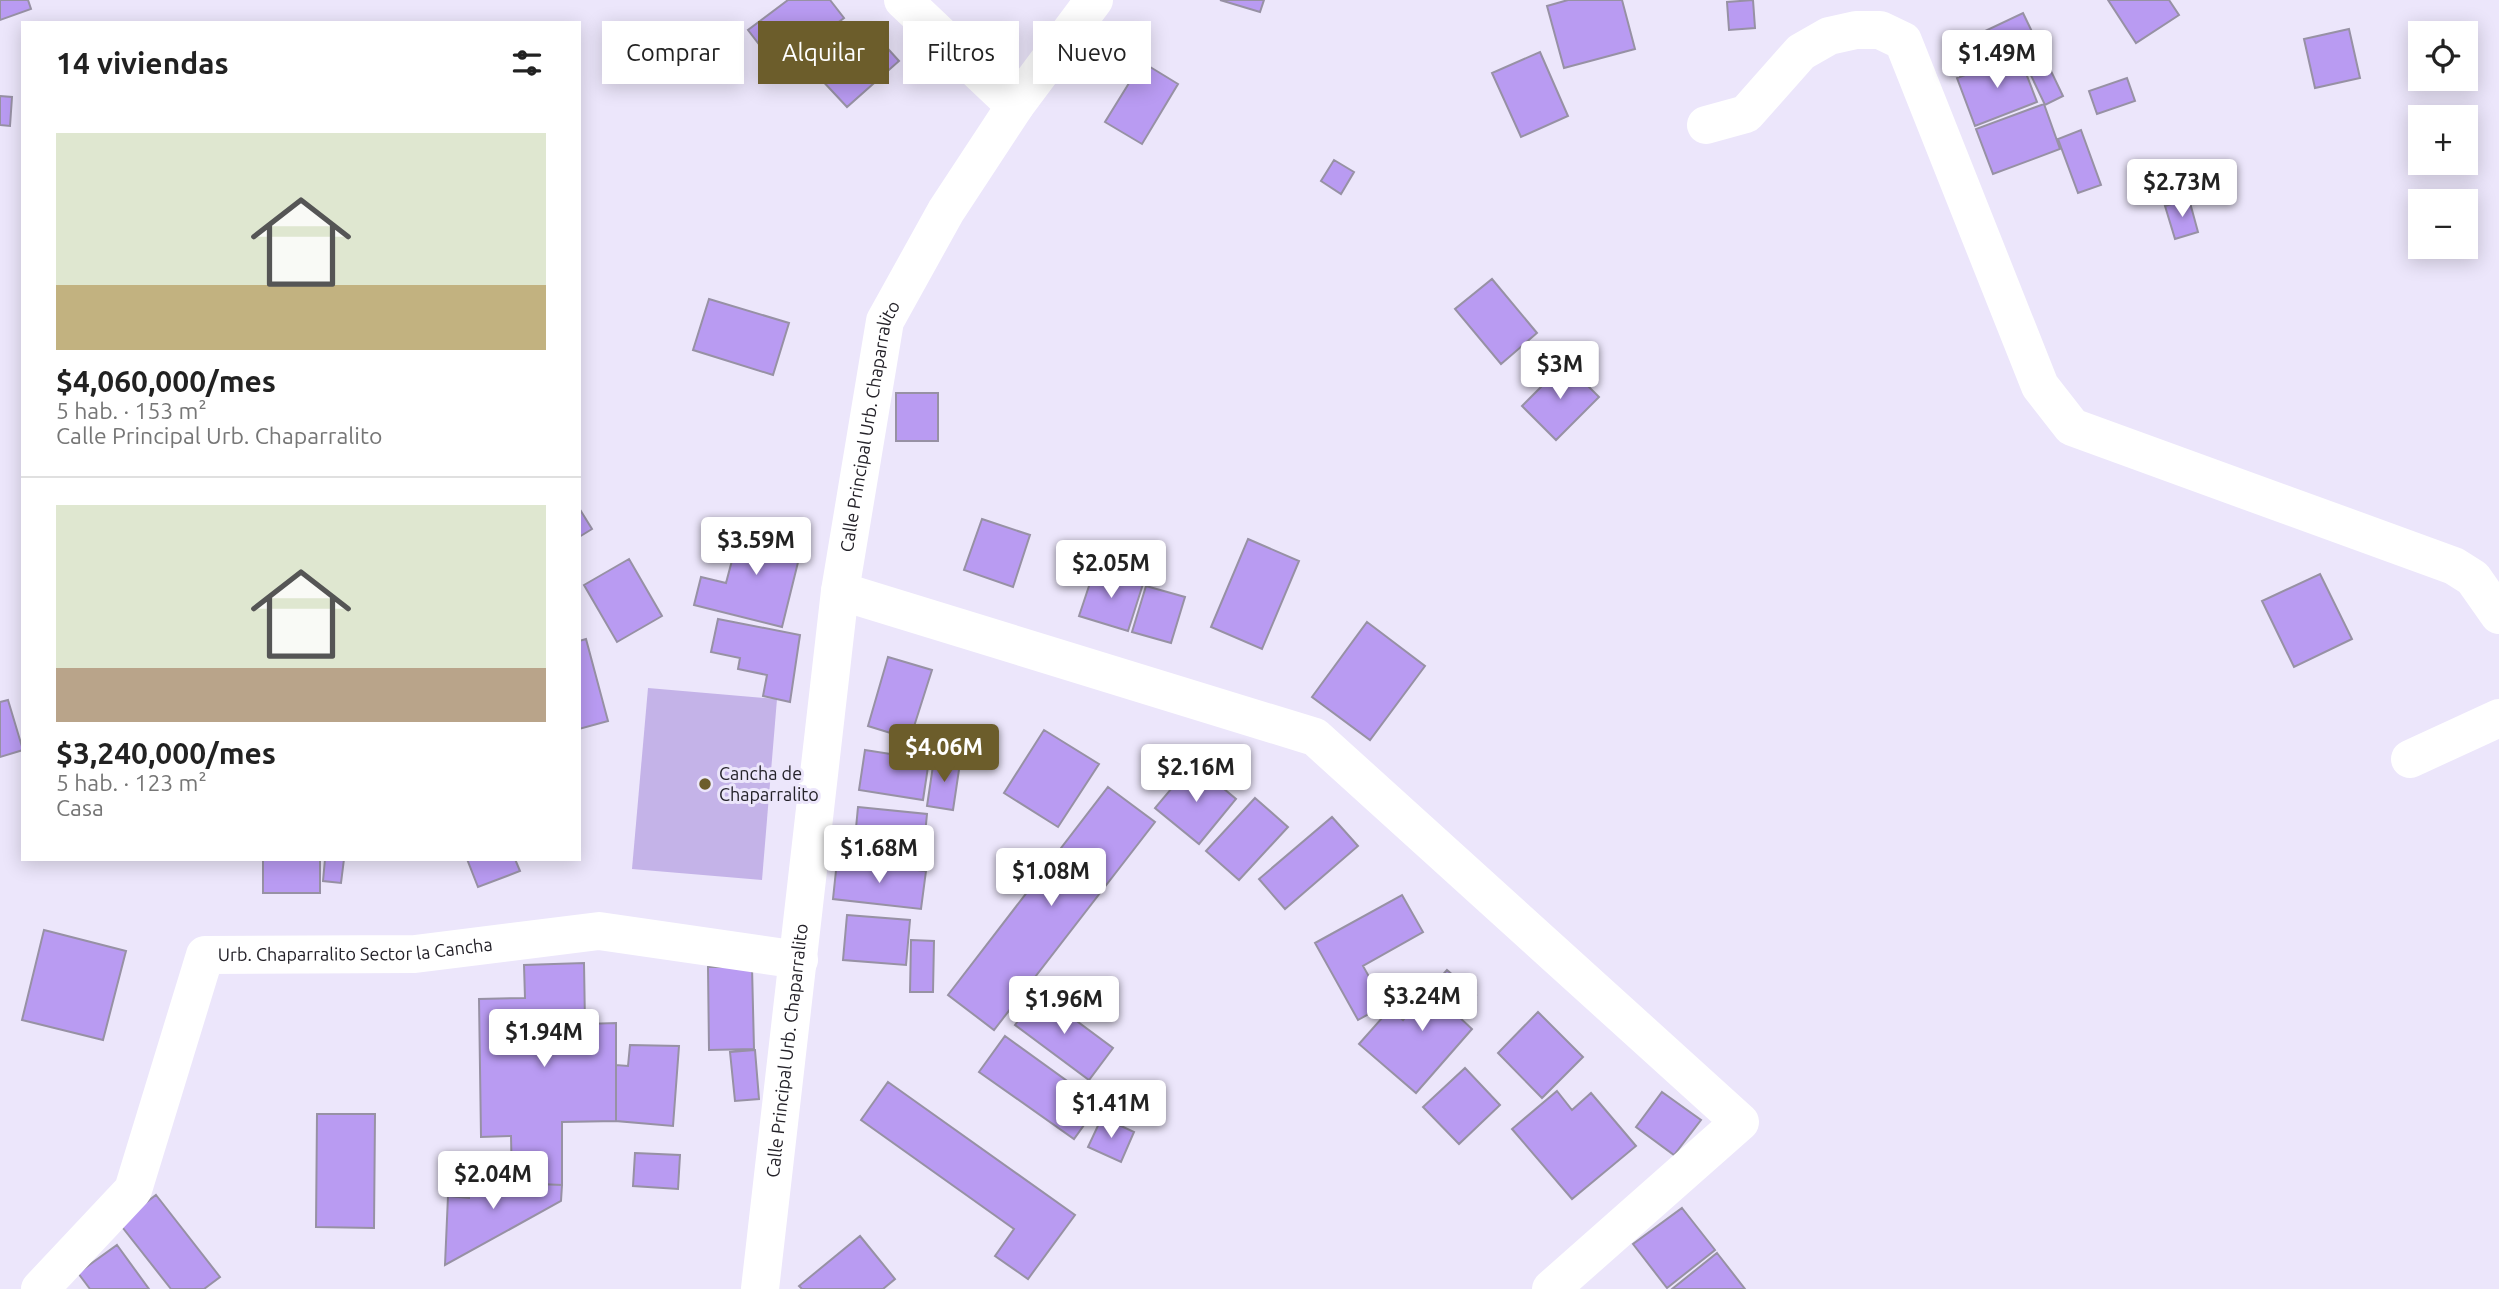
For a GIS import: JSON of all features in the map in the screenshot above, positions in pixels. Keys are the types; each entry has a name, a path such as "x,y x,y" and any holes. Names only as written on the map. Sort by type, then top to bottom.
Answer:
{"street":[{"path":"902,0 1015,106"},
{"name":"Calle Principal Urb. Chaparralito","path":"760,1289 840,591 885,321 946,211 1015,106 1094,0"},
{"path":"1706,125 1746,114 1801,52 1829,36 1856,30 1880,30 1903,41 2040,386 2072,427 2454,566 2473,578 2499,615"},
{"path":"840,591 1315,737 1741,1122 1551,1289"},
{"path":"2410,759 2499,718"},
{"name":"Urb. Chaparralito Sector la Cancha","path":"40,1289 133,1190 205,955 415,954 599,931 799,960"}],"shaded area":[{"name":"Cancha de Chaparralito","path":"648,688 777,699 762,880 632,869"}],"building":[{"path":"0,0 28,0 31,9 0,20"},
{"path":"788,0 830,0 844,18 840,21 760,21"},
{"path":"1220,0 1264,0 1260,12"},
{"path":"1568,0 1622,0 1635,49 1564,68 1547,6"},
{"path":"1753,0 1755,28 1729,30 1727,2"},
{"path":"2108,0 2169,0 2179,15 2136,43"},
{"path":"2023,13 2063,96 2045,105 2018,48 1960,76 1947,49"},
{"path":"758,22 758,43 748,30"},
{"path":"2349,29 2360,78 2315,88 2304,39"},
{"path":"889,50 899,61 889,70"},
{"path":"1540,52 1568,116 1521,137 1492,73"},
{"path":"2019,55 2037,102 1975,126 1957,78"},
{"path":"1151,68 1178,84 1142,144 1105,122 1128,84 1151,84"},
{"path":"2127,78 2135,101 2097,114 2089,91"},
{"path":"825,84 873,84 847,107"},
{"path":"0,96 12,97 10,126 0,125"},
{"path":"2044,104 2060,149 1993,174 1976,129"},
{"path":"2081,130 2101,185 2078,193 2058,139"},
{"path":"1334,160 1354,172 1341,194 1321,181"},
{"path":"2189,199 2198,232 2175,239 2165,206"},
{"path":"1492,279 1537,333 1501,364 1455,309"},
{"path":"709,299 789,323 773,375 693,350"},
{"path":"1565,363 1599,397 1556,440 1522,406"},
{"path":"896,393 938,393 938,441 896,441"},
{"path":"581,511 592,529 581,536"},
{"path":"982,519 1030,535 1013,587 964,570"},
{"path":"742,523 804,538 782,627 694,605 701,577 726,583"},
{"path":"1248,539 1299,561 1262,649 1211,627"},
{"path":"629,559 662,616 617,642 584,585"},
{"path":"1095,568 1143,584 1128,631 1079,616"},
{"path":"2320,574 2352,639 2294,667 2262,601"},
{"path":"1146,586 1185,597 1171,643 1132,632"},
{"path":"718,619 800,635 790,702 763,696 767,675 738,669 740,658 711,652"},
{"path":"1367,622 1425,666 1370,740 1312,697"},
{"path":"586,639 608,721 581,728 581,640"},
{"path":"888,657 932,670 910,739 868,726"},
{"path":"8,700 21,751 0,757 0,702"},
{"path":"1044,730 1099,764 1058,827 1004,793"},
{"path":"865,750 929,760 923,800 859,790"},
{"path":"934,759 960,763 953,810 927,806"},
{"path":"1193,763 1236,799 1199,844 1155,808"},
{"path":"1108,787 1155,822 994,1030 948,995"},
{"path":"1255,798 1288,827 1239,880 1206,851"},
{"path":"858,807 927,814 923,855 854,849"},
{"path":"1332,817 1358,846 1285,909 1259,879"},
{"path":"263,861 320,861 320,893 263,893"},
{"path":"325,861 344,861 341,883 323,881"},
{"path":"468,861 516,861 520,871 478,887"},
{"path":"837,861 926,871 921,909 833,899"},
{"path":"1402,895 1423,932 1363,966 1385,1005 1358,1020 1315,943"},
{"path":"847,915 910,920 906,965 843,960"},
{"path":"44,930 126,951 103,1040 22,1020"},
{"path":"911,940 934,941 933,992 910,992"},
{"path":"584,963 585,1024 616,1023 616,1121 562,1122 562,1185 512,1183 511,1136 481,1137 479,999 525,998 524,965"},
{"path":"708,967 752,967 754,1049 709,1050"},
{"path":"1447,970 1476,995 1458,1016 1472,1029 1416,1093 1359,1044 1390,1009 1403,1020"},
{"path":"1039,993 1113,1048 1089,1080 1015,1025"},
{"path":"1538,1012 1583,1057 1542,1098 1498,1053"},
{"path":"1005,1036 1099,1104 1074,1139 979,1072"},
{"path":"630,1045 679,1046 673,1126 616,1121 616,1065 628,1066"},
{"path":"755,1050 759,1099 735,1101 730,1052"},
{"path":"1465,1068 1500,1105 1459,1144 1423,1107"},
{"path":"888,1082 1075,1215 1028,1279 995,1256 1014,1229 861,1120"},
{"path":"1557,1091 1572,1110 1591,1093 1636,1146 1572,1199 1512,1129"},
{"path":"1662,1092 1701,1120 1674,1155 1636,1127"},
{"path":"317,1114 375,1114 374,1228 316,1227"},
{"path":"1102,1117 1134,1132 1121,1162 1088,1147"},
{"path":"635,1153 680,1155 678,1189 633,1186"},
{"path":"470,1172 491,1173 491,1182 562,1185 561,1201 445,1265 448,1196 469,1198"},
{"path":"156,1195 220,1277 204,1289 171,1289 119,1223"},
{"path":"1682,1208 1715,1250 1667,1288 1633,1244"},
{"path":"860,1236 895,1279 883,1289 802,1289 799,1286"},
{"path":"117,1245 149,1289 90,1289 78,1273"},
{"path":"1717,1253 1745,1289 1672,1289"}],"place":[{"name":"Cancha de Chaparralito","path":"705,784"}]}
